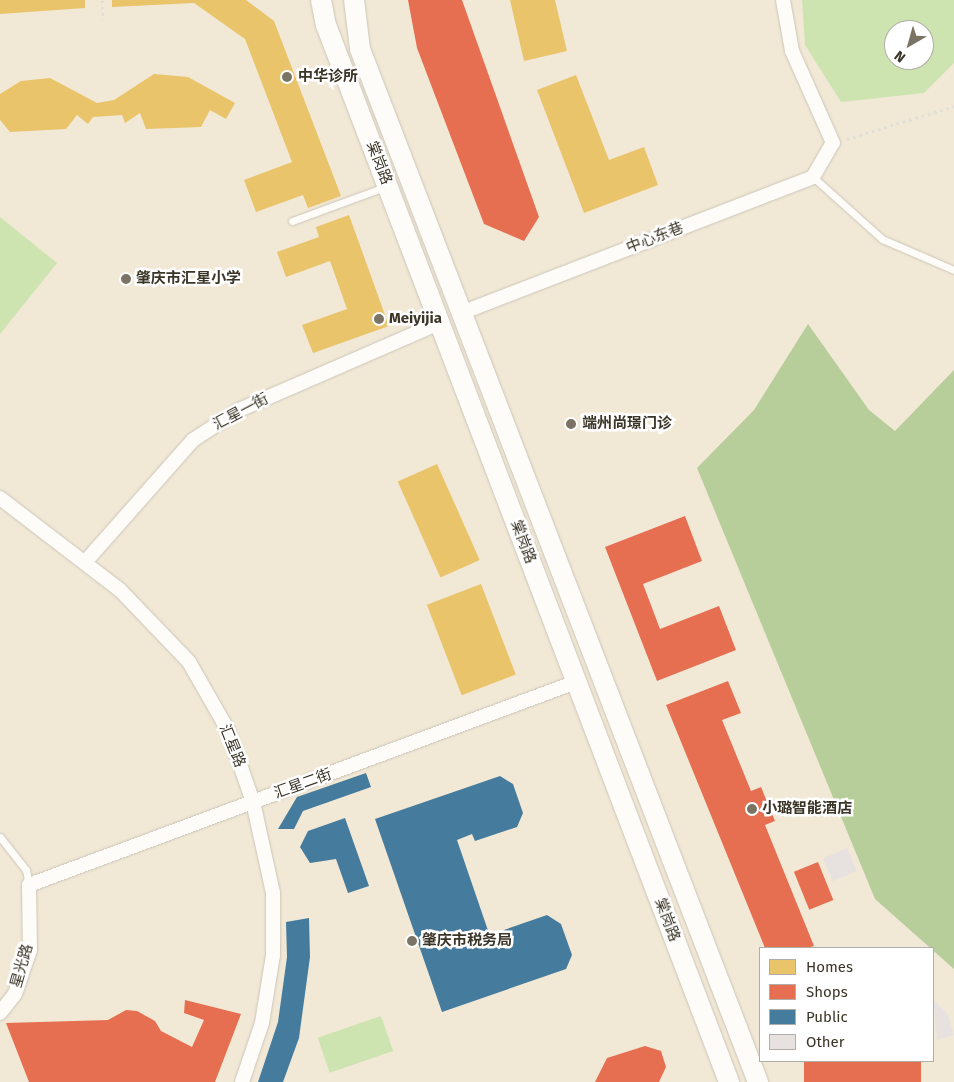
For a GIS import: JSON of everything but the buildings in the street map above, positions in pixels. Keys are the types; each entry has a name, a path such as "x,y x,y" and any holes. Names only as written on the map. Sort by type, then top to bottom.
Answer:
{"main road":[{"path":"307,0 326,25"},
{"name":"棠岗路","path":"322,0 326,25 729,1082"},
{"name":"棠岗路","path":"354,0 360,49 758,1082"},
{"path":"337,54 360,49"},
{"path":"634,834 659,825"}],"street":[{"path":"783,0 792,51 833,143 813,177"},
{"name":"中心东巷","path":"461,312 813,177"},
{"name":"汇星一街","path":"86,561 193,440 239,410 439,323"},
{"name":"汇星路","path":"0,498 86,561 189,662 228,730 253,802 273,893 273,955 262,1023 242,1082"},
{"name":"汇星二街","path":"29,885 576,682"},
{"name":"星光路","path":"0,1013 15,994 30,950 29,885"}],"lane":[{"path":"813,177 882,239 954,270"},
{"path":"292,221 387,186"},
{"path":"0,837 26,870 29,885"}],"path":[{"path":"102,0 103,20"},
{"path":"833,143 954,106"}],"green space":[{"path":"802,0 954,0 954,63 924,93 841,102 805,45"},
{"path":"0,217 57,263 0,334"},
{"path":"808,324 869,410 895,431 954,370 954,969 934,951 934,947 929,947 875,899 697,468 754,410"},
{"path":"381,1016 393,1051 330,1073 318,1038"}],"place":[{"name":"中华诊所","path":"287,77"},
{"name":"肇庆市汇星小学","path":"126,279"},
{"name":"Meiyijia","path":"379,319"},
{"name":"端州尚璟门诊","path":"571,424"},
{"name":"小璐智能酒店","path":"752,809"},
{"name":"肇庆市税务局","path":"412,941"}]}
